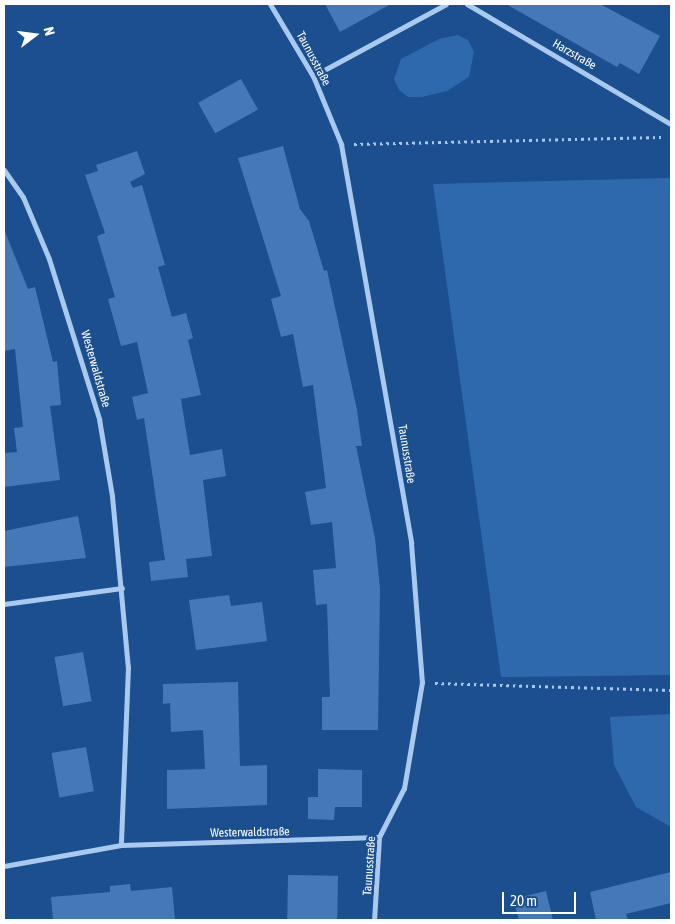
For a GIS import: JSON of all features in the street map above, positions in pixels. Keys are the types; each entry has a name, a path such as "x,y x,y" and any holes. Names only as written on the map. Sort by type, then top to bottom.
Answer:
{"street":[{"name":"Taunusstraße","path":"270,4 313,76 341,144 411,543 422,682 404,788 380,837 374,920"},
{"path":"313,76 446,4"},
{"name":"Harzstraße","path":"467,4 671,124"},
{"name":"Westerwaldstraße","path":"4,170 23,197 49,259 96,410 112,496 128,667 122,845"},
{"path":"4,604 122,588"},
{"name":"Westerwaldstraße","path":"4,866 122,845 380,837"}],"path":[{"path":"341,144 671,136"},
{"path":"422,682 671,690"}],"shaded area":[{"path":"458,35 468,40 474,52 469,77 447,91 422,97 408,97 399,90 394,79 401,59 439,39"},
{"path":"671,178 671,675 501,677 433,184"},
{"path":"671,714 671,827 636,807 614,765 610,717"}],"building":[{"path":"325,4 391,4 340,32"},
{"path":"506,4 600,4 660,36 639,74 620,63 617,67"},
{"path":"241,79 258,110 215,133 198,103"},
{"path":"283,146 300,209 309,221 324,271 327,270 357,410 362,446 356,446 375,538 380,589 378,730 322,730 322,697 330,697 327,604 316,605 313,570 336,568 332,522 311,525 305,492 326,488 313,385 303,387 293,334 281,337 271,299 281,296 238,158"},
{"path":"137,151 145,174 130,182 133,188 142,185 165,265 158,267 172,317 186,313 193,338 188,340 201,395 181,399 190,455 222,449 226,476 203,480 212,556 186,559 188,577 151,581 149,562 165,560 144,418 137,420 132,397 148,393 137,342 121,346 108,299 115,297 97,236 105,233 85,175 98,171 96,165"},
{"path":"4,229 28,289 35,287 53,362 57,361 61,405 50,406 60,480 4,487 4,453 17,452 14,428 23,427 15,349 4,351"},
{"path":"78,516 86,558 4,567 4,531"},
{"path":"229,595 231,606 262,602 267,641 196,650 189,600"},
{"path":"83,652 92,701 63,706 54,657"},
{"path":"238,682 240,766 267,765 267,805 167,809 167,770 205,769 203,730 171,732 170,703 163,704 163,684"},
{"path":"86,747 94,791 59,797 52,753"},
{"path":"318,769 362,770 362,807 335,807 334,820 308,819 308,797 318,797"},
{"path":"671,872 671,903 626,914 628,920 596,920 590,892"},
{"path":"288,875 338,876 337,920 287,920"},
{"path":"130,884 131,891 172,887 175,920 53,920 51,897 110,892 110,886"},
{"path":"546,891 553,920 519,920 513,899"}]}
